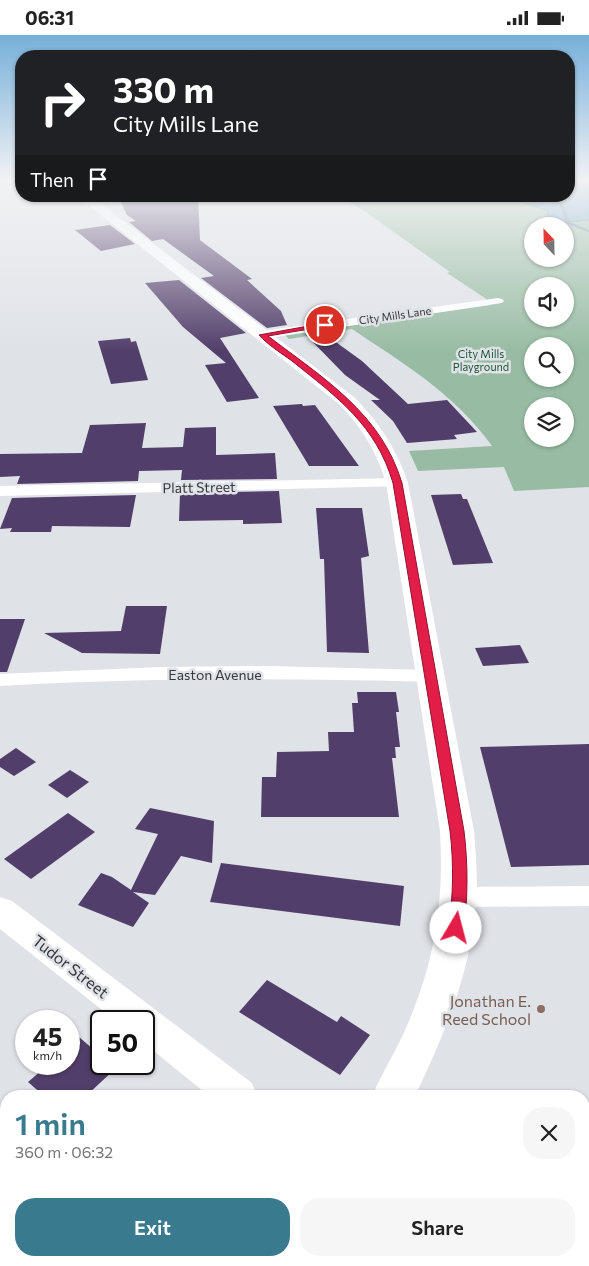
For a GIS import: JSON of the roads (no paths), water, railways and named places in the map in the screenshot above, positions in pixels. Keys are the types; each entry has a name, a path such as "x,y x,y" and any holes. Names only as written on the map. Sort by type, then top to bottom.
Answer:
{"main road":[{"path":"135,236 339,394 360,414 375,433 386,452 397,483 457,831 460,861 460,897 454,943 441,990 416,1051 396,1090"}],"street":[{"name":"City Mills Lane","path":"262,335 498,301"},
{"name":"Platt Street","path":"0,491 397,483"},
{"name":"Easton Avenue","path":"0,680 162,674 352,673 430,676"},
{"path":"460,897 589,896"},
{"name":"Tudor Street","path":"0,910 128,1010"},
{"name":"Tudor Street","path":"155,1031 230,1090"}],"place":[{"name":"Jonathan E. Reed School","path":"541,1009"}],"park label":[{"name":"City Mills Playground","path":"481,359"}]}
